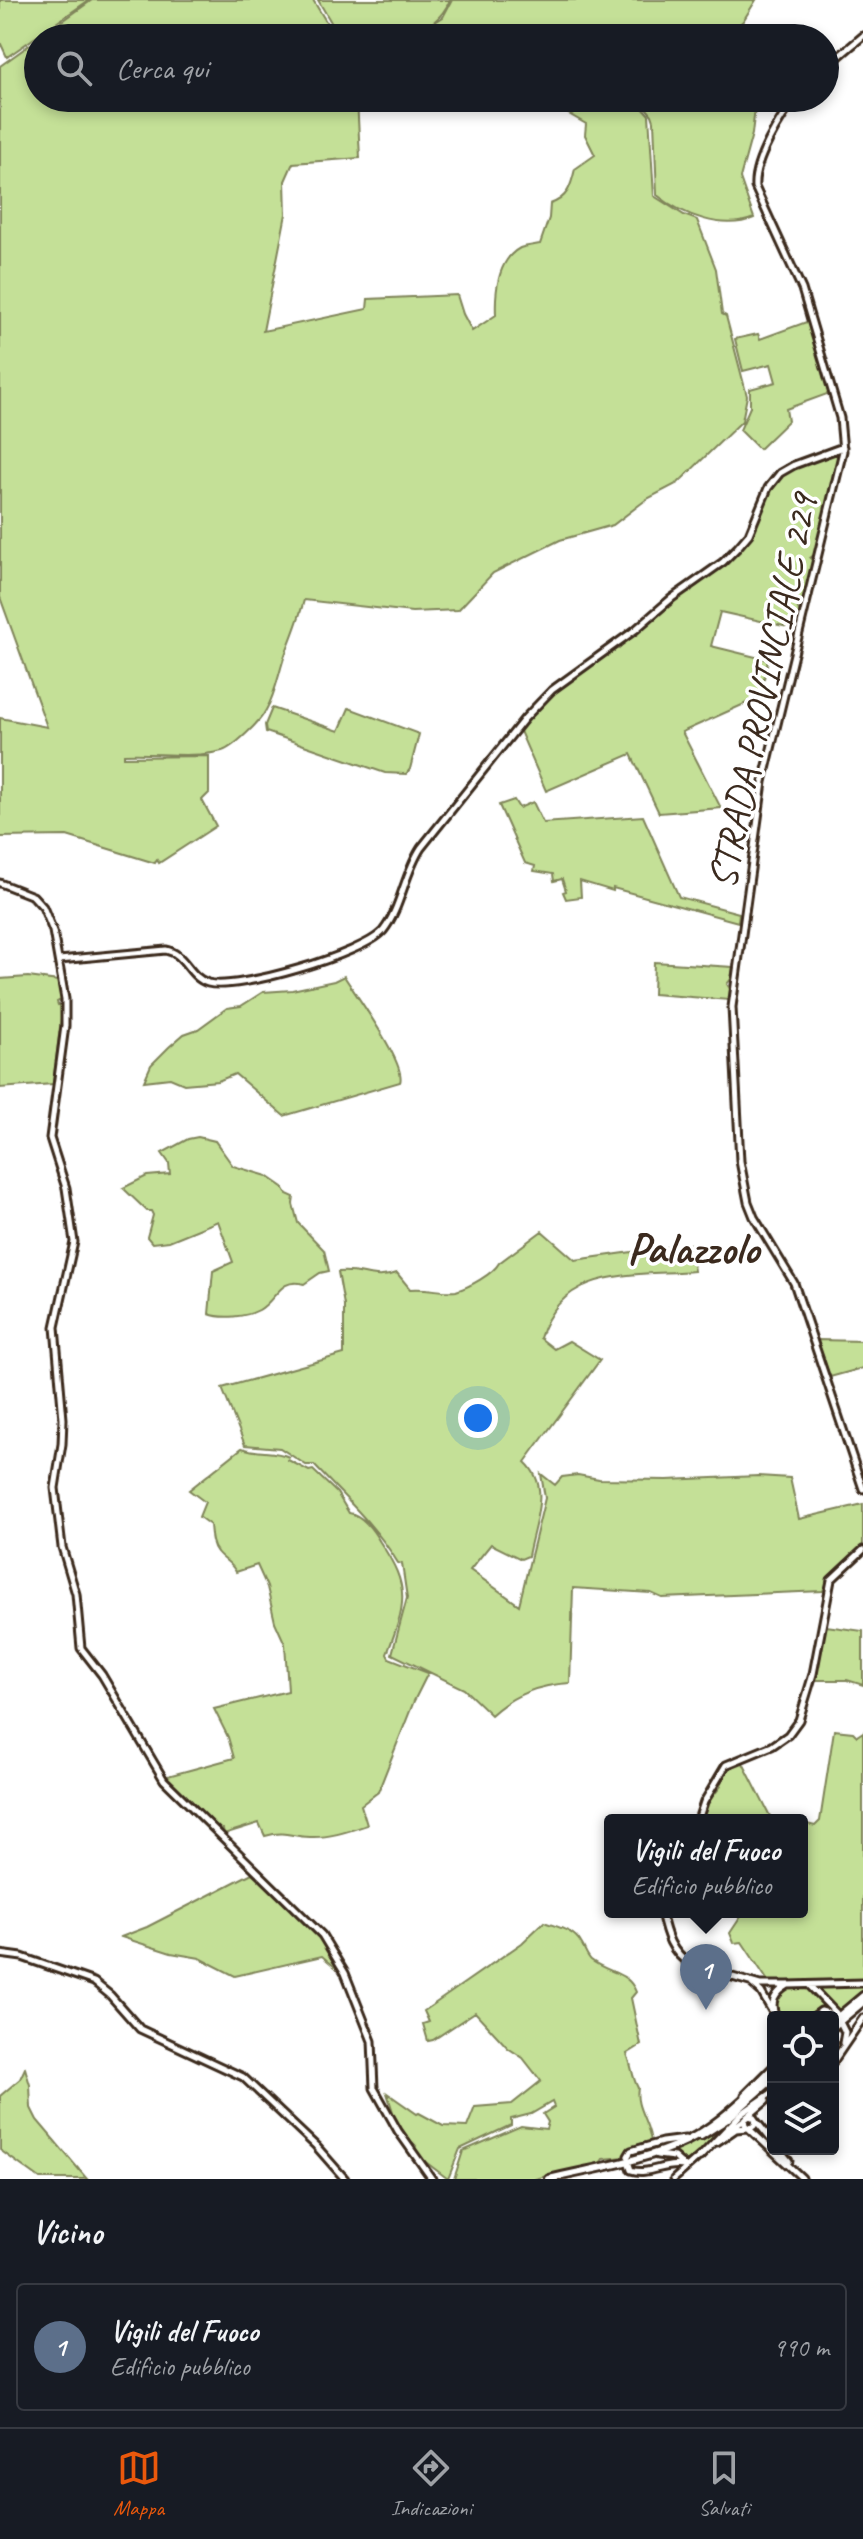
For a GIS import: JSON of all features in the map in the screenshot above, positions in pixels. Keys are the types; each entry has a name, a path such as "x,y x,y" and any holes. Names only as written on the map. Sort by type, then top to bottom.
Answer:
{"main road":[{"path":"839,2016 863,1999"},
{"path":"629,2160 682,2143 726,2113 767,2076"},
{"path":"549,2179 656,2155 685,2144 718,2126 768,2083"}],"street":[{"path":"839,56 863,36"},
{"name":"STRADA PROVINCIALE 229","path":"788,112 767,147 757,170 755,187 802,289 836,405 843,447 763,782 732,1007 740,1161 754,1217 794,1283 863,1489"},
{"path":"59,960 166,950 182,957 198,978 222,984 273,975 348,953 373,940 393,915 409,869 421,848 525,718 558,684 635,630 730,555 749,534 768,488 780,473 843,447"},
{"path":"0,883 28,893 38,901 53,931 66,1014 50,1138 66,1188 74,1247 55,1327 63,1419 55,1488 62,1547 74,1586 82,1652 102,1675 162,1778 263,1880 319,1931 334,1953 372,2041 374,2088 398,2131 432,2179"},
{"path":"700,1814 726,1765 772,1746 788,1735 799,1720 813,1674 831,1580 863,1550"},
{"path":"663,1918 671,1944 686,1962 697,1968 768,1986 863,1983"},
{"path":"0,1954 22,1957 94,1982 140,2029 243,2077 316,2146 345,2179"},
{"path":"747,1981 761,1992 772,2011"},
{"path":"773,2011 774,1998 788,1985"},
{"path":"809,1985 819,1993 829,2011"},
{"path":"839,2052 863,2018"},
{"path":"841,2048 845,2032 842,2023 848,2038"},
{"path":"700,2157 741,2114 767,2098"},
{"path":"674,2179 767,2099"},
{"path":"716,2142 756,2121 759,2110 767,2100"},
{"path":"747,2117 756,2121 767,2135"},
{"path":"747,2117 748,2127 802,2178"},
{"path":"656,2155 674,2157 685,2168"},
{"path":"784,2155 802,2178"},
{"path":"629,2160 631,2170 637,2172 666,2166 685,2168"}],"green space":[{"path":"0,0 89,0 54,24 24,24 24,45 7,57 0,42"},
{"path":"92,0 313,0 328,24 59,24"},
{"path":"318,0 450,0 438,18 430,24 332,24"},
{"path":"452,0 756,0 739,24 432,24 443,17"},
{"path":"24,49 24,112 358,112 360,158 293,163 285,181 286,214 263,331 367,309 368,299 457,295 472,331 496,315 497,288 506,261 520,248 540,244 549,218 550,204 568,191 575,169 595,155 585,135 586,124 567,112 646,112 654,196 697,220 716,269 722,314 726,316 747,396 742,421 678,483 647,499 613,525 560,540 493,573 458,610 412,612 304,600 269,703 259,721 239,740 227,749 210,753 124,754 124,757 209,756 209,793 202,800 216,826 159,863 67,836 0,837 0,718 47,727 0,597 0,66"},
{"path":"650,112 754,112 740,178 754,218 729,223 703,219 678,209 657,195"},
{"path":"809,321 830,393 786,409 788,421 759,449 740,430 750,407 750,389 776,382 771,364 743,371 735,339 758,334 760,339"},
{"path":"835,454 838,462 815,554 810,558 813,561 803,605 798,608 797,629 720,612 711,646 768,660 760,697 682,732 721,808 659,813 631,754 546,791 519,729 529,717 564,685 615,647 619,649 666,605 692,591 692,586 733,556 746,542 777,479 802,464"},
{"path":"272,708 339,731 349,708 419,734 410,769 406,774 385,773 266,732 265,725"},
{"path":"514,800 519,808 533,802 543,823 643,816 679,897 739,913 738,922 580,881 581,897 566,899 562,879 554,881 553,874 534,871 535,866 525,863 499,805"},
{"path":"654,962 733,967 727,984 729,1000 653,994"},
{"path":"344,976 389,1046 400,1073 400,1082 284,1116 235,1074 218,1081 184,1084 170,1078 144,1081 151,1065 169,1047 184,1034 198,1029 227,1008 241,1006 263,992 292,990"},
{"path":"28,977 58,981 61,1000 57,1002 58,1005 62,1004 63,1018 53,1084 0,1088 0,979"},
{"path":"198,1137 215,1141 233,1166 267,1176 294,1197 298,1223 324,1250 329,1271 304,1284 289,1284 254,1312 227,1317 209,1314 213,1271 233,1262 218,1221 169,1241 152,1243 147,1237 153,1215 151,1211 147,1211 123,1188 147,1176 170,1174 169,1163 162,1153"},
{"path":"542,1231 575,1260 690,1244 694,1271 602,1279 582,1286 565,1298 550,1315 540,1338 554,1349 569,1341 600,1360 525,1462 538,1482 539,1494 528,1556 521,1559 491,1544 470,1570 519,1605 545,1498 541,1474 555,1485 562,1477 578,1475 599,1479 667,1480 758,1476 790,1478 799,1519 863,1504 863,1546 830,1576 823,1591 662,1598 651,1593 573,1588 570,1683 528,1692 491,1715 464,1689 392,1654 407,1598 402,1564 398,1563 359,1512 314,1465 306,1465 280,1448 245,1445 222,1388 344,1354 344,1305 338,1272 374,1276 397,1273 410,1289 456,1291 486,1276"},
{"path":"817,1340 863,1341 863,1368 830,1377"},
{"path":"242,1448 283,1455 309,1471 313,1470 337,1493 349,1513 371,1528 390,1558 401,1584 401,1609 387,1654 389,1658 428,1673 378,1792 361,1805 367,1825 339,1834 317,1837 265,1836 259,1823 224,1834 223,1829 217,1829 164,1777 234,1758 214,1709 288,1691 285,1644 257,1565 236,1572 219,1555 212,1543 210,1525 199,1517 205,1502 189,1490"},
{"path":"826,1626 863,1631 863,1685 847,1680 816,1680"},
{"path":"834,1730 853,1732 857,1736 863,1732 863,1982 770,1984 742,1942 734,1943 730,1933 740,1918 808,1918 808,1824 815,1826 820,1821"},
{"path":"742,1761 769,1814 703,1814 721,1786 719,1783 726,1771"},
{"path":"252,1873 318,1934 342,1973 322,1956 235,1976 200,1958 171,1953 121,1937 147,1927"},
{"path":"544,1922 574,1935 591,1960 628,1980 636,1992 631,1998 641,2045 627,2054 651,2144 630,2149 626,2157 603,2159 600,2163 535,2179 454,2179 463,2151 521,2126 546,2129 548,2122 543,2114 554,2107 552,2102 531,2114 511,2119 511,2125 460,2149 448,2179 414,2150 416,2146 412,2146 395,2118 387,2093 417,2114 443,2126 467,2127 475,2107 512,2104 541,2081 523,2058 508,2048 475,2012 433,2040 428,2041 423,2024 429,2022 424,2011 522,1943"},
{"path":"863,1984 863,1990 836,2011 815,1986"},
{"path":"788,1987 808,1987 832,2011 824,2008 819,2011 777,2011 775,1999"},
{"path":"25,2068 30,2085 31,2108 37,2120 87,2179 40,2179 0,2150 0,2096 20,2079"},
{"path":"767,2088 767,2094 742,2112 694,2158 685,2162 667,2153 711,2132"}],"place":[{"name":"Vigili del Fuoco","path":"706,2010"}],"district":[{"name":"Palazzolo","path":"693,1248"}]}
